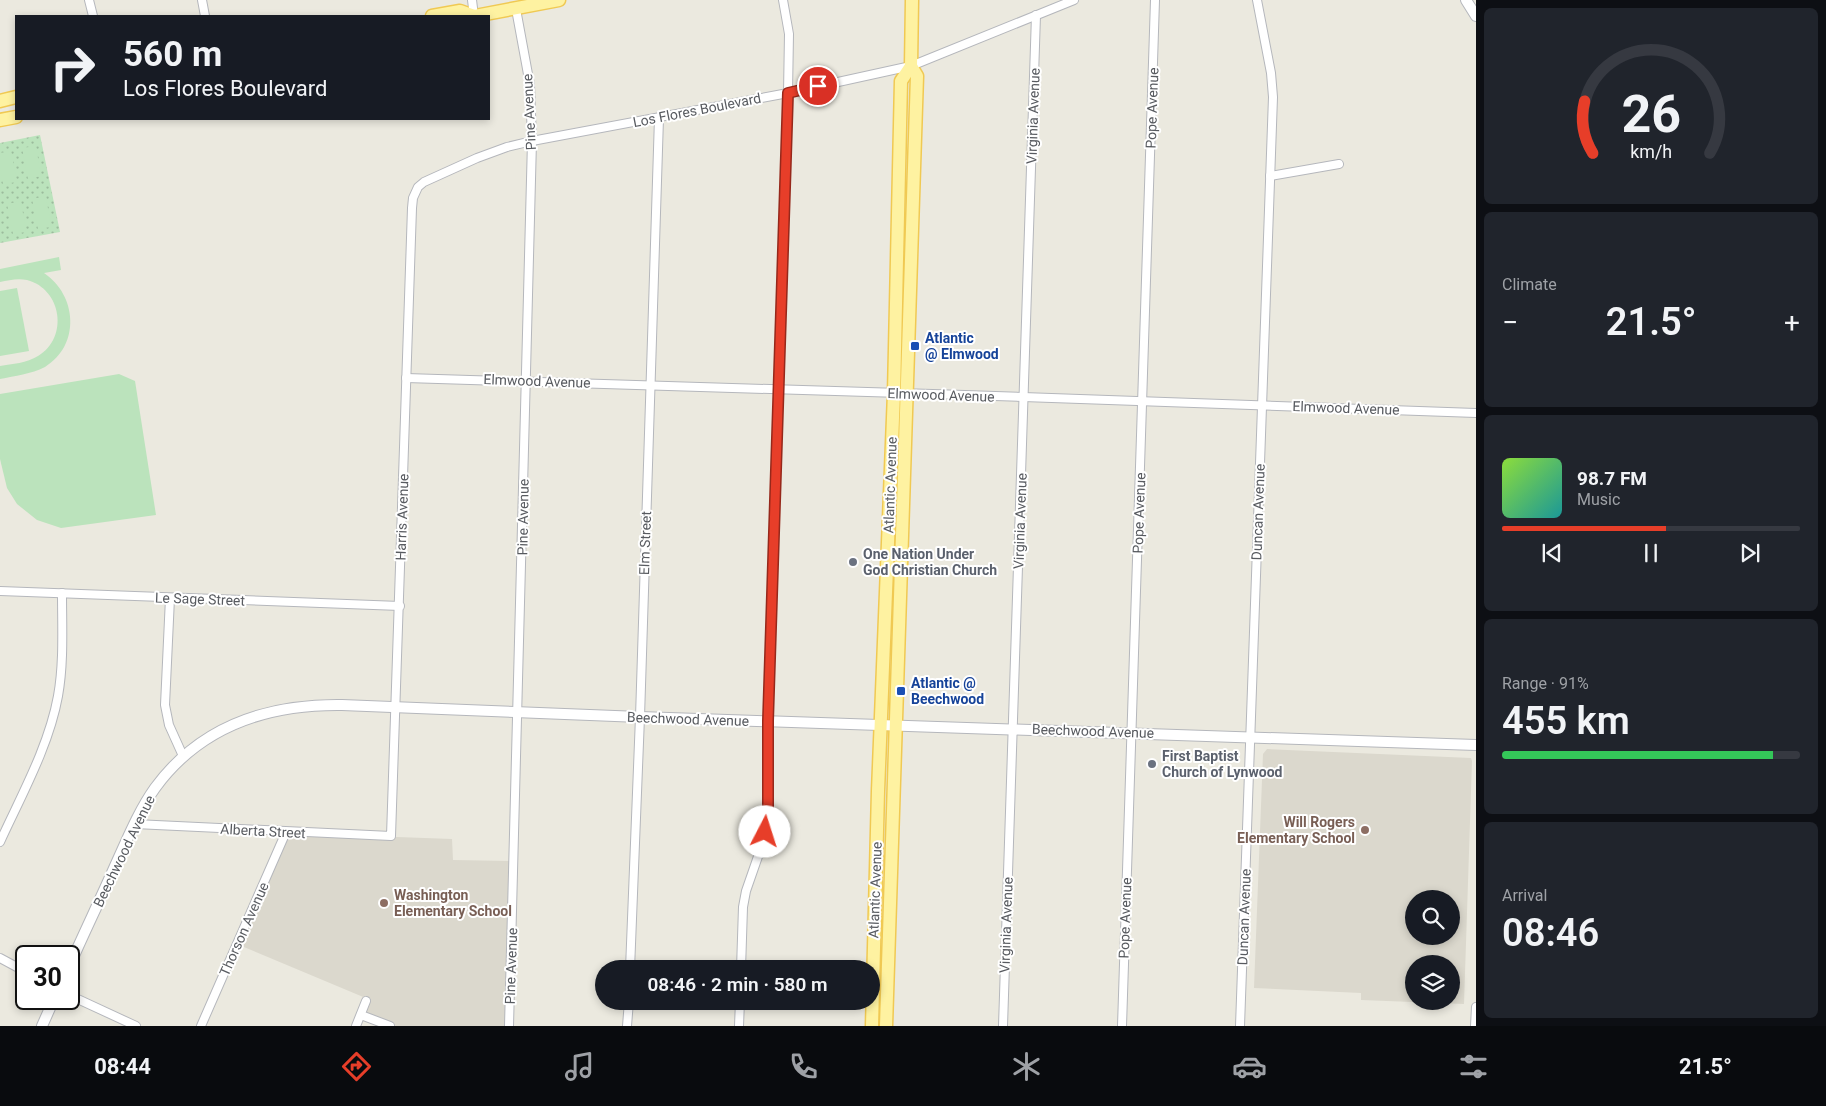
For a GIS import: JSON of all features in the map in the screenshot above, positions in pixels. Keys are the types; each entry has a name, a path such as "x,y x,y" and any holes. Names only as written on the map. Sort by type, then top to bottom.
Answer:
{"main road":[{"path":"480,15 559,0"},
{"name":"Atlantic Avenue","path":"872,1026 907,394 916,76 911,66 912,0"},
{"path":"438,15 460,11 471,15"},
{"name":"Atlantic Avenue","path":"886,1026 888,724 901,81 911,66"},
{"path":"0,100 15,97"},
{"path":"0,120 15,118"}],"street":[{"path":"89,0 93,15"},
{"path":"202,0 205,15"},
{"path":"472,0 474,15"},
{"path":"741,960 744,907 752,873 762,845 768,813 768,721 788,93 789,34 783,0"},
{"name":"Los Flores Boulevard","path":"413,198 418,187 432,177 477,158 532,141 788,93 911,66 1074,0"},
{"name":"Pope Avenue","path":"1122,1026 1155,0"},
{"name":"Duncan Avenue","path":"1240,1026 1272,85 1257,0"},
{"path":"1466,0 1476,16"},
{"name":"Pine Avenue","path":"509,1026 519,712 532,141 530,86 516,9"},
{"name":"Virginia Avenue","path":"1003,1026 1036,15"},
{"name":"Elm Street","path":"630,960 659,118"},
{"path":"1270,176 1339,164"},
{"name":"Harris Avenue","path":"391,836 413,198"},
{"name":"Elmwood Avenue","path":"406,378 650,384 1476,414"},
{"name":"Le Sage Street","path":"0,591 400,606"},
{"path":"0,842 43,745 54,714 61,672 62,593"},
{"path":"170,598 165,705 169,725 183,756"},
{"name":"Beechwood Avenue","path":"79,945 135,824 156,788 183,756 218,731 240,721 290,708 314,705 1476,745"},
{"name":"Alberta Street","path":"135,824 391,836"},
{"name":"Thorson Avenue","path":"202,1026 286,832"},
{"path":"0,958 15,966"},
{"path":"80,1000 136,1026"},
{"path":"356,1026 366,1001"},
{"path":"1475,1026 1476,1007"},
{"path":"42,1026 49,1010"},
{"path":"628,1010 628,1026"},
{"path":"739,1026 740,1010"},
{"path":"361,1015 390,1026"}],"shaded area":[{"name":"Will Rogers Elementary School","path":"1267,749 1471,758 1464,1004 1460,1004 1460,955 1405,955 1405,1002 1361,1000 1361,993 1254,988 1263,754"},
{"name":"Washington Elementary School","path":"287,833 452,839 453,860 512,861 508,1026 396,1026 362,1014 368,999 239,945"}],"green space":[{"path":"40,135 60,232 0,243 0,143"},
{"path":"36,146 41,176 28,179 22,148"},
{"path":"11,151 17,182 3,184 0,169 0,153"},
{"path":"46,196 51,227 38,229 32,199"},
{"path":"21,201 26,232 13,234 7,204"},
{"path":"59,257 61,270 44,273 55,282 63,294 68,307 69,333 65,346 57,358 45,367 29,373 0,379 0,366 24,362 38,356 48,348 54,338 57,315 54,303 48,293 39,285 27,280 17,279 0,282 0,269"},
{"path":"17,288 29,351 0,356 0,291"},
{"path":"119,374 135,381 156,515 61,528 37,520 17,504 7,488 0,459 0,394"}],"place":[{"name":"Atlantic @ Elmwood","path":"915,346"},
{"name":"One Nation Under God Christian Church","path":"853,562"},
{"name":"Atlantic @ Beechwood","path":"901,691"},
{"name":"First Baptist Church of Lynwood","path":"1152,764"},
{"name":"Will Rogers Elementary School","path":"1365,830"},
{"name":"Washington Elementary School","path":"384,903"}],"route":[{"path":"765,832 768,813 768,721 788,93 818,86"}]}
